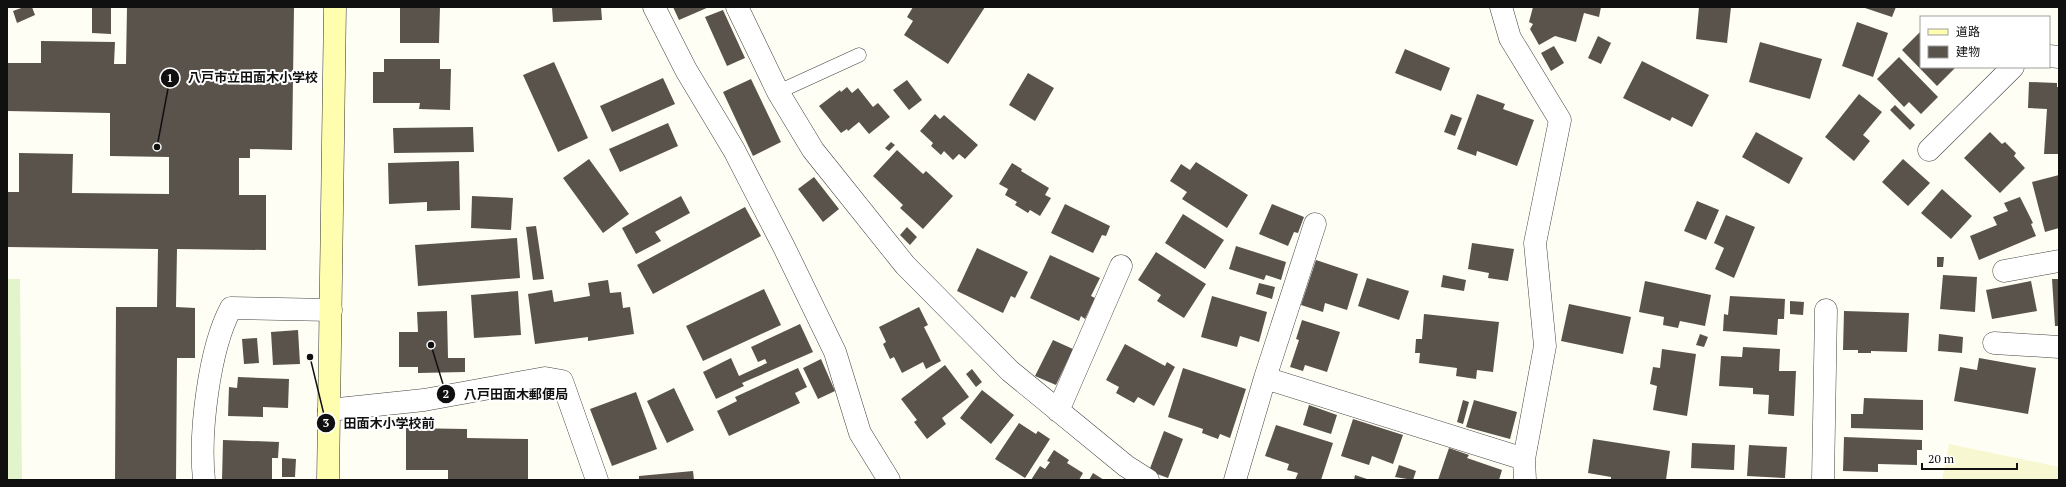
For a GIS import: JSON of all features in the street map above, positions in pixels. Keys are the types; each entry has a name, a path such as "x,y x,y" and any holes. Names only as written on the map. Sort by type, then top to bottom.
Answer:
{"street":[{"path":"328,480 335,7"},
{"path":"654,7 686,70 734,150 787,254 835,352 860,433 889,480"},
{"path":"737,7 778,92 813,150 905,265 1010,371 1126,466 1148,480"},
{"path":"1265,378 1524,470 1545,346 1535,243 1560,120 1510,38 1501,7"},
{"path":"1929,150 2012,68"},
{"path":"1235,480 1265,378 1315,224"},
{"path":"2004,271 2059,260"},
{"path":"1058,411 1121,266"},
{"path":"204,480 206,399 222,326 231,308 331,310"},
{"path":"1823,480 1826,310"},
{"path":"1994,342 2059,347"},
{"path":"329,410 424,400 545,378 562,381 597,480"}],"lane":[{"path":"778,92 859,55"}],"green space":[{"path":"7,279 20,279 22,480 7,480"},
{"path":"1949,444 2059,467 2059,480 1942,480"}],"building":[{"path":"24,7 32,7 35,15 17,23 13,11"},
{"path":"92,7 111,8 111,34 92,33"},
{"path":"127,7 294,7 292,150 250,149 250,158 239,158 239,195 266,195 266,250 177,249 176,307 195,308 195,358 177,358 176,480 115,480 116,307 157,307 158,249 7,247 7,192 19,192 19,153 73,154 72,193 169,194 169,157 110,156 110,113 7,111 7,63 41,63 41,41 115,42 114,64 126,64"},
{"path":"400,7 440,7 439,43 400,43"},
{"path":"552,7 601,7 602,20 553,22"},
{"path":"673,7 709,7 679,20"},
{"path":"913,7 985,7 948,64 904,35 913,21 907,17"},
{"path":"1533,7 1601,7 1599,17 1584,13 1576,42 1555,36 1539,45 1530,29 1533,24 1529,22"},
{"path":"1699,7 1731,7 1727,43 1696,39"},
{"path":"1862,7 1896,7 1892,17"},
{"path":"723,10 745,58 727,66 705,17"},
{"path":"1857,22 1888,33 1873,77 1842,66"},
{"path":"1920,32 1920,68 1955,68 1937,86 1902,50"},
{"path":"1598,36 1611,43 1601,64 1588,58"},
{"path":"1760,42 1822,59 1810,99 1749,82"},
{"path":"1554,46 1564,63 1551,71 1541,53"},
{"path":"1405,49 1450,68 1441,91 1395,73"},
{"path":"1899,57 1938,97 1921,114 1909,102 1904,107 1877,79"},
{"path":"384,59 440,59 440,69 451,69 450,110 419,109 420,103 373,103 373,72 384,72"},
{"path":"1642,61 1709,95 1692,127 1672,117 1670,121 1623,98"},
{"path":"554,62 588,138 558,152 523,75"},
{"path":"1028,73 1054,88 1035,121 1009,105"},
{"path":"663,78 675,104 612,132 600,106"},
{"path":"751,79 781,142 753,156 723,92"},
{"path":"907,80 922,100 909,110 893,90"},
{"path":"2029,82 2057,83 2057,87 2059,87 2059,154 2044,154 2047,109 2028,108"},
{"path":"847,87 852,93 858,88 873,107 878,103 890,117 869,134 859,122 848,131 847,129 841,133 819,106 840,90 841,92"},
{"path":"1477,94 1505,104 1503,109 1534,120 1517,166 1477,151 1476,156 1457,149"},
{"path":"1859,94 1882,112 1863,135 1870,141 1854,161 1825,137"},
{"path":"1895,105 1915,125 1910,130 1890,110"},
{"path":"935,114 940,119 944,115 978,145 965,159 959,154 953,160 944,151 941,155 931,146 933,143 920,131"},
{"path":"1451,114 1462,118 1455,136 1444,132"},
{"path":"668,123 678,146 620,172 609,149"},
{"path":"473,127 474,152 394,153 393,128"},
{"path":"1756,132 1803,158 1789,184 1742,157"},
{"path":"1990,132 2002,144 2005,142 2016,153 2014,156 2025,168 2000,193 1964,158"},
{"path":"891,142 895,145 889,151 885,148"},
{"path":"897,150 923,174 926,171 953,196 923,229 900,208 903,205 873,176"},
{"path":"589,159 629,214 603,233 563,178"},
{"path":"1903,159 1930,183 1908,206 1882,182"},
{"path":"459,161 460,210 427,211 427,202 389,204 388,163"},
{"path":"1196,162 1248,195 1227,228 1182,199 1187,192 1170,181 1181,164 1190,170"},
{"path":"1012,163 1022,169 1021,171 1049,188 1045,195 1051,198 1040,216 1030,210 1028,213 1015,205 1017,202 1005,195 1008,189 999,184"},
{"path":"2059,175 2059,228 2045,232 2032,182"},
{"path":"814,177 839,209 823,222 798,189"},
{"path":"1942,189 1972,216 1951,239 1921,213"},
{"path":"472,196 513,198 511,230 471,228"},
{"path":"681,196 690,213 655,232 661,241 636,254 622,228"},
{"path":"2020,197 2033,223 2031,224 2036,236 1979,260 1970,236 1997,225 1993,217 2008,211 2004,203"},
{"path":"1697,201 1719,210 1706,240 1684,231"},
{"path":"1065,204 1110,226 1106,236 1102,235 1093,253 1051,233"},
{"path":"1272,204 1304,217 1298,233 1294,232 1288,246 1259,234"},
{"path":"745,207 761,236 653,294 637,265"},
{"path":"1183,214 1224,240 1205,269 1165,243"},
{"path":"1726,215 1755,227 1734,278 1715,269 1724,248 1714,243"},
{"path":"536,226 544,279 533,280 526,227"},
{"path":"907,227 917,237 910,245 900,235"},
{"path":"517,238 520,278 418,286 415,245"},
{"path":"1472,243 1514,249 1508,281 1488,278 1489,273 1468,269"},
{"path":"1236,246 1286,262 1281,280 1266,275 1264,280 1229,269"},
{"path":"977,248 1028,272 1015,298 1011,296 1003,313 957,291"},
{"path":"1156,252 1206,284 1184,318 1157,301 1161,295 1138,280"},
{"path":"1050,255 1100,278 1091,296 1095,298 1085,319 1081,316 1079,321 1030,298"},
{"path":"1937,257 1944,257 1943,267 1937,267"},
{"path":"1316,260 1358,274 1347,310 1325,303 1323,312 1301,305"},
{"path":"1443,275 1466,280 1464,291 1441,287"},
{"path":"1943,275 1977,277 1975,312 1940,309"},
{"path":"1367,278 1409,291 1399,320 1358,306"},
{"path":"2052,279 2059,279 2059,326 2055,326"},
{"path":"608,280 610,293 621,292 623,308 630,307 634,334 588,341 588,337 535,344 528,294 552,290 554,302 590,296 588,283"},
{"path":"1645,281 1711,295 1705,326 1680,321 1678,328 1663,325 1664,317 1639,312"},
{"path":"2031,281 2037,311 1992,319 1986,290"},
{"path":"1259,283 1275,287 1272,299 1256,294"},
{"path":"764,289 781,325 703,361 686,326"},
{"path":"518,291 521,335 474,338 471,295"},
{"path":"1212,296 1267,312 1259,342 1240,336 1237,347 1201,337"},
{"path":"1730,296 1785,299 1784,319 1778,319 1777,335 1723,331 1724,314 1728,315"},
{"path":"1790,301 1804,302 1803,315 1790,314"},
{"path":"1569,304 1631,317 1623,354 1561,341"},
{"path":"919,307 928,325 924,327 941,361 926,369 923,362 902,373 894,357 890,359 883,344 886,342 879,327"},
{"path":"447,311 448,358 465,358 465,372 418,373 418,367 399,367 399,332 418,332 417,312"},
{"path":"1844,311 1909,313 1907,352 1871,351 1871,353 1858,353 1858,350 1843,350"},
{"path":"1424,314 1499,322 1493,372 1477,370 1476,379 1456,376 1457,368 1419,363 1420,353 1415,353 1416,339 1422,339"},
{"path":"1302,320 1340,332 1327,372 1305,365 1303,371 1290,367 1299,340 1296,339"},
{"path":"800,324 813,352 742,383 744,386 716,399 703,372 731,358 739,376 767,363 765,359 758,362 751,347"},
{"path":"298,330 300,364 273,365 271,332"},
{"path":"1700,334 1708,337 1704,347 1696,345"},
{"path":"1939,334 1963,337 1962,353 1938,351"},
{"path":"257,338 259,363 244,364 242,339"},
{"path":"1053,340 1073,349 1056,385 1035,376"},
{"path":"1125,344 1165,366 1167,362 1175,367 1154,406 1138,397 1134,403 1116,393 1119,387 1106,380"},
{"path":"1743,347 1780,349 1779,371 1796,371 1794,416 1768,414 1769,395 1753,394 1753,388 1719,386 1721,356 1742,357"},
{"path":"1662,349 1696,354 1687,416 1653,410 1657,386 1650,384 1653,367 1660,368"},
{"path":"1979,358 2036,368 2028,414 1954,401 1960,367 1977,370"},
{"path":"821,359 835,391 818,399 803,368"},
{"path":"945,365 969,397 942,418 946,424 927,439 914,422 917,420 901,399"},
{"path":"798,368 807,387 795,393 800,403 729,436 717,411 737,401 735,397"},
{"path":"1183,368 1246,389 1230,438 1220,434 1218,439 1202,433 1203,429 1168,417"},
{"path":"972,369 982,382 976,387 966,374"},
{"path":"238,377 289,379 288,408 263,407 263,417 228,416 229,387 237,388"},
{"path":"674,388 694,430 667,443 647,401"},
{"path":"982,390 1014,415 991,444 960,418"},
{"path":"636,392 657,449 612,466 590,409"},
{"path":"1864,398 1923,400 1923,430 1851,428 1851,414 1863,414"},
{"path":"1463,400 1469,402 1463,424 1457,422"},
{"path":"1474,400 1517,412 1510,439 1466,427"},
{"path":"1309,405 1337,415 1331,434 1303,425"},
{"path":"1353,419 1403,435 1393,464 1372,456 1369,465 1341,456"},
{"path":"1019,423 1036,434 1038,431 1050,439 1025,478 995,459"},
{"path":"1276,425 1333,443 1321,480 1295,480 1298,473 1287,470 1289,464 1265,456"},
{"path":"406,428 467,429 467,438 528,439 528,480 448,480 448,470 406,470"},
{"path":"1164,431 1183,439 1168,478 1149,471"},
{"path":"1844,437 1922,440 1922,450 1917,450 1917,465 1878,464 1878,472 1843,471"},
{"path":"1593,439 1670,451 1666,480 1611,480 1611,477 1588,473"},
{"path":"223,440 279,442 278,458 272,458 272,480 222,480"},
{"path":"1692,443 1735,445 1734,470 1691,468"},
{"path":"1749,445 1787,447 1785,478 1747,476"},
{"path":"1449,448 1469,455 1467,458 1502,470 1499,480 1438,480"},
{"path":"1054,450 1069,460 1067,463 1083,473 1079,480 1031,480 1040,466 1045,469 1050,462 1047,461"},
{"path":"282,458 296,459 295,477 282,477"},
{"path":"1399,465 1416,471 1413,480 1395,477"},
{"path":"693,471 694,480 639,480 639,476"},
{"path":"1093,473 1104,480 1089,480"},
{"path":"1355,475 1370,480 1354,480"}],"place":[{"name":"八戸市立田面木小学校","path":"157,147"},
{"name":"八戸田面木郵便局","path":"431,345"},
{"name":"田面木小学校前","path":"310,357"}]}
